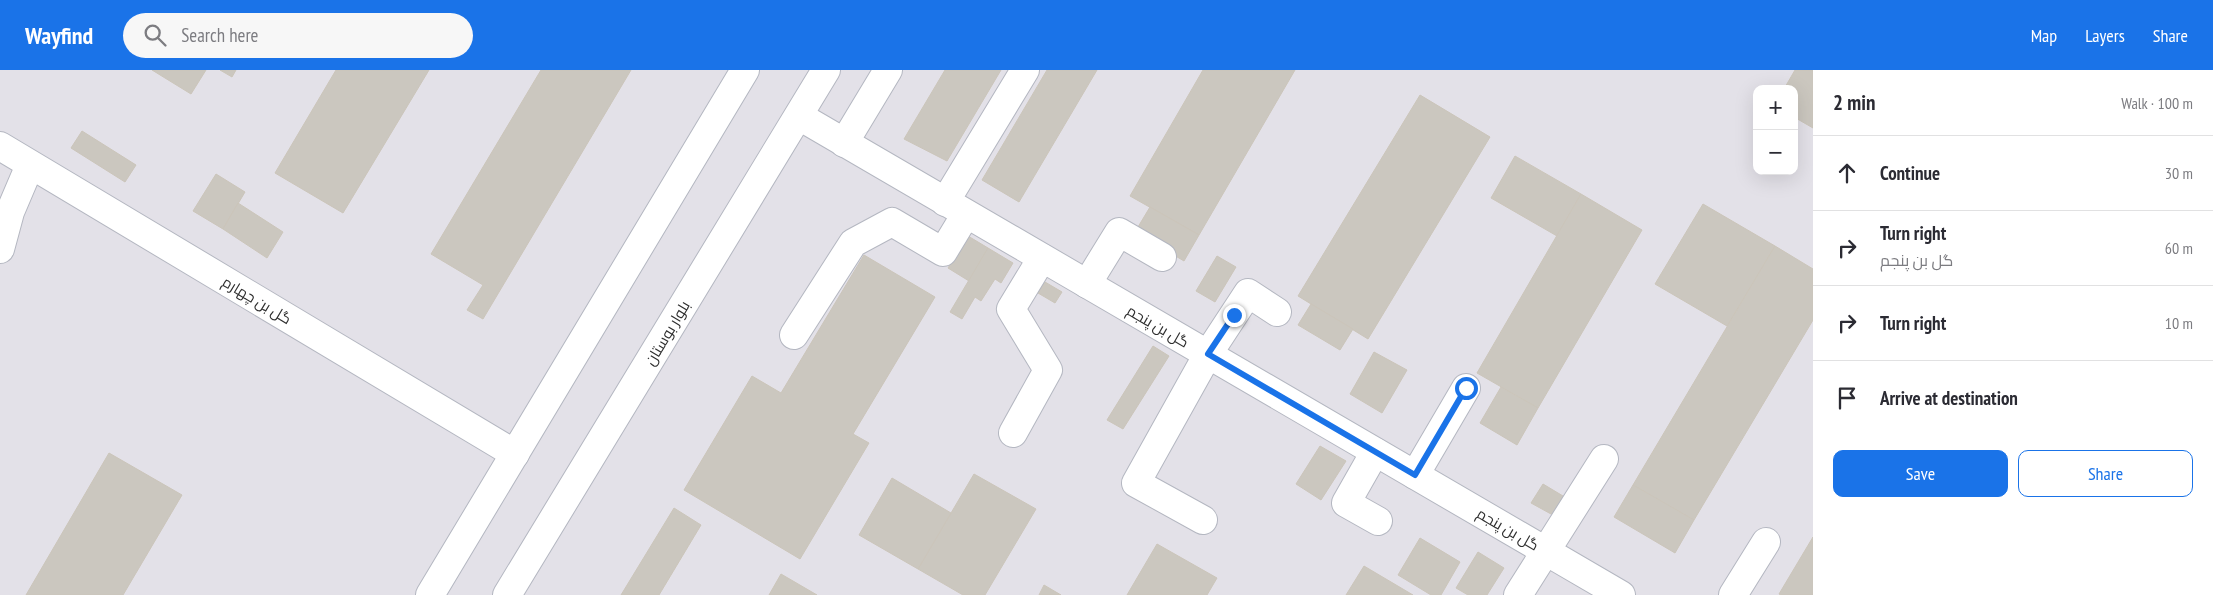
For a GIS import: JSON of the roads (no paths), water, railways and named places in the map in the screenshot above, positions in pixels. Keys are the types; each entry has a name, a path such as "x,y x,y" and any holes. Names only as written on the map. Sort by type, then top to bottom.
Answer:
{"street":[{"path":"430,595 745,70"},
{"name":"بلوار بوستان","path":"507,595 826,70"},
{"path":"844,143 888,70"},
{"path":"794,335 853,243 892,222 943,252 956,208 1025,70"},
{"name":"گل بن پنجم","path":"799,116 1622,595"},
{"name":"گل بن چهارم","path":"0,146 515,454"},
{"path":"0,250 10,212 30,164"},
{"path":"1087,284 1119,232 1162,257"},
{"path":"1013,433 1048,370 1011,308 1042,258"},
{"path":"1204,520 1136,483 1208,354 1248,293 1277,312"},
{"path":"1415,475 1466,388"},
{"path":"1375,452 1346,503 1378,521"},
{"path":"1518,595 1604,459"},
{"path":"1734,595 1766,542"}]}
